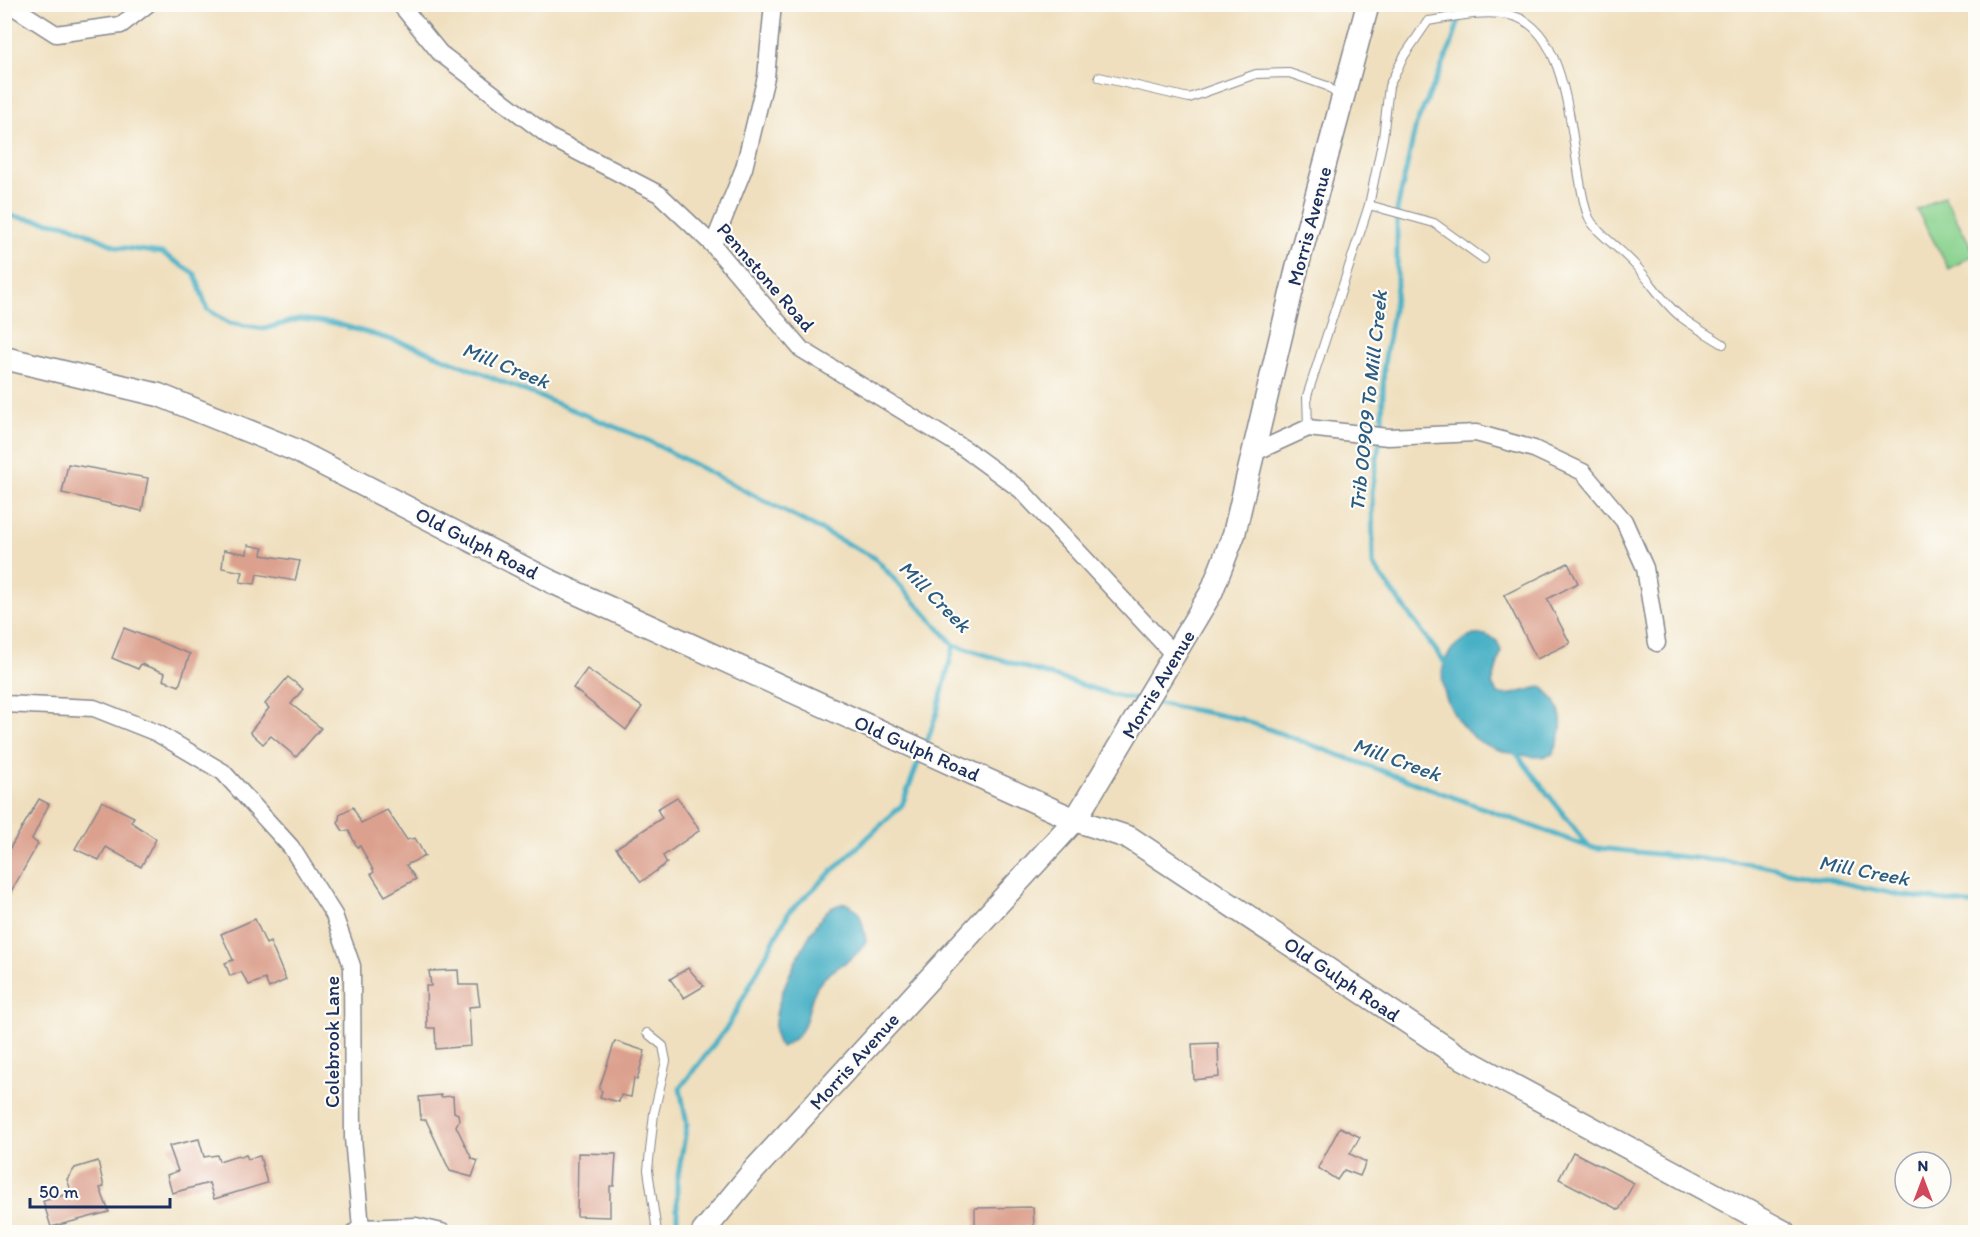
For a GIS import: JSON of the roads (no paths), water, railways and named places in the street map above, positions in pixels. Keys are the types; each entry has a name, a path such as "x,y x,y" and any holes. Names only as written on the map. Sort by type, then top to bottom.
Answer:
{"street":[{"path":"9,4 56,34 121,25 148,4"},
{"name":"Pennstone Road","path":"400,4 440,52 551,138 659,194 713,245 801,349 965,449 1021,490 1175,656"},
{"path":"713,245 744,168 766,77 774,4"},
{"name":"Morris Avenue","path":"703,1233 754,1170 1075,820 1175,656 1222,570 1368,4"},
{"name":"Old Gulph Road","path":"4,358 159,395 295,450 550,581 1075,820 1130,838 1457,1055 1784,1233"},
{"path":"1251,454 1308,428 1388,437 1476,433 1534,449 1583,472 1624,521 1645,568 1657,643"},
{"name":"Colebrook Lane","path":"4,704 94,708 157,733 223,772 291,847 334,915 352,966 353,1137 358,1230"},
{"path":"358,1230 416,1226 442,1233"}],"lane":[{"path":"1308,428 1307,396 1369,205 1383,138 1389,86 1404,56 1428,21 1486,13 1512,15 1529,25 1544,40 1556,61 1568,98 1573,146 1587,214 1597,230 1635,264 1679,316 1723,344"},
{"path":"1099,77 1189,98 1256,74 1289,73 1328,86 1342,98"},
{"path":"1369,205 1434,223 1484,259"},
{"path":"647,1033 663,1046 666,1061 654,1113 648,1170 657,1233"}],"water":[{"path":"1474,635 1486,635 1497,641 1501,651 1492,685 1498,694 1510,694 1543,687 1556,703 1561,726 1553,754 1534,757 1494,749 1479,741 1456,717 1443,686 1443,670 1447,656 1458,644"},
{"path":"845,903 858,913 866,941 857,953 823,979 816,988 800,1033 781,1047 776,1035 776,1019 780,1000 797,958 825,913"}],"waterway":[{"name":"Trib 00909 To Mill Creek","path":"1448,667 1373,565 1372,492 1382,424 1384,364 1397,286 1397,210 1416,125 1451,46 1464,4"},
{"name":"Mill Creek","path":"4,215 69,225 117,247 162,253 195,274 207,309 229,323 264,329 299,319 334,323 416,347 645,439 875,558 954,645 1117,696 1139,700"},
{"path":"925,747 937,713 954,645"},
{"name":"Mill Creek","path":"1151,702 1241,719 1589,847 1760,865 1900,895 1976,905"},
{"name":"Trib 00909 To Mill Creek","path":"1513,749 1588,846"},
{"path":"677,1219 677,1181 687,1124 680,1088 728,1026 789,912 902,805 921,755"}]}
